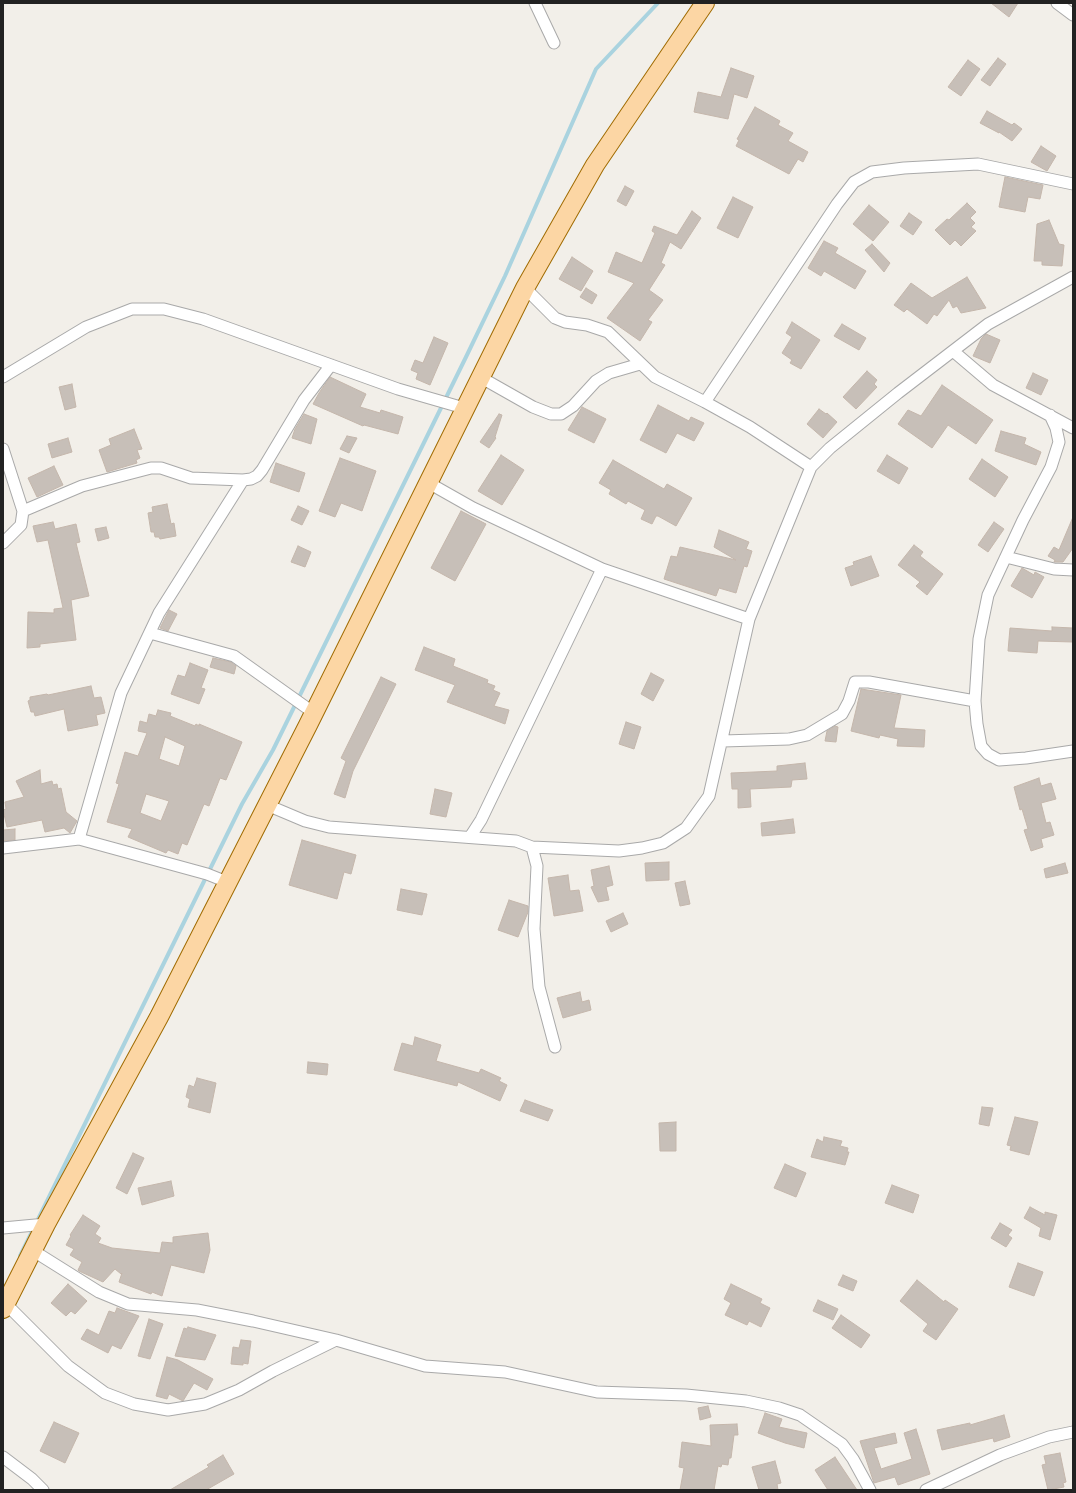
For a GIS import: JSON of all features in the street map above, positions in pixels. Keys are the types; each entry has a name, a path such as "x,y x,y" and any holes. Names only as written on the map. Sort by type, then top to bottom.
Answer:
{"main road":[{"path":"4,1307 32,1250 159,1017 314,713 524,288 595,165 705,3"}],"street":[{"path":"535,3 554,43"},
{"path":"1057,3 1073,16"},
{"path":"705,402 837,204 854,182 872,172 904,168 978,164 1073,184"},
{"path":"267,805 305,821 329,827 516,840 526,843 532,847 619,851 663,843 686,828 709,796 749,619 811,468 830,448 988,324 1073,277"},
{"path":"524,288 555,318 565,322 586,325 608,332 640,364 655,376 750,427 811,468"},
{"path":"3,377 86,327 132,309 164,309 203,318 398,389 464,408"},
{"path":"953,351 993,385 1073,428"},
{"path":"480,377 533,406 551,414 561,414 573,406 596,381 609,373 640,364"},
{"path":"23,511 82,486 151,468 161,468 191,478 243,480 257,476 304,400 331,365"},
{"path":"1050,415 1056,428 1059,442 1051,467 988,595 979,639 975,701 981,746 988,754 999,760 1026,758 1073,751"},
{"path":"3,449 23,511 21,525 3,543"},
{"path":"79,839 121,693 159,613 243,480"},
{"path":"427,482 473,508 602,569 749,619"},
{"path":"1006,557 1054,569 1073,570"},
{"path":"470,837 481,820 602,569"},
{"path":"150,633 234,656 314,713"},
{"path":"722,741 788,739 807,735 842,714 849,701 855,682 906,688 975,701"},
{"path":"481,820 489,839"},
{"path":"3,848 79,839 208,874 227,882"},
{"path":"532,847 537,866 534,929 539,987 555,1047"},
{"path":"3,1228 46,1224"},
{"path":"32,1250 99,1292 128,1304 197,1310 253,1321 336,1340 425,1366 505,1372 597,1392 686,1395 746,1401 779,1408 800,1415 842,1444 853,1459 870,1490"},
{"path":"4,1307 68,1366 105,1393 134,1404 168,1410 205,1404 239,1390 273,1371 336,1340"},
{"path":"926,1490 1000,1455 1049,1438 1073,1432"},
{"path":"3,1457 32,1479 43,1490"}],"building":[{"path":"991,3 1018,3 1009,17"},
{"path":"998,58 1006,64 990,86 981,80"},
{"path":"968,60 980,69 961,96 948,87"},
{"path":"731,68 754,76 747,98 734,94 728,119 694,112 698,92 721,97"},
{"path":"755,107 780,121 778,125 793,133 788,141 808,152 803,162 798,159 789,174 736,146 739,140 737,139"},
{"path":"987,111 1012,125 1014,123 1022,129 1012,141 999,132 980,123"},
{"path":"1041,146 1056,156 1047,171 1031,162"},
{"path":"1005,177 1043,185 1040,199 1028,197 1025,212 999,207"},
{"path":"625,186 634,191 626,206 617,201"},
{"path":"733,197 753,207 738,238 717,228"},
{"path":"967,203 976,212 970,218 975,223 971,227 976,231 961,246 955,240 950,245 935,230 947,219 949,220"},
{"path":"869,205 889,222 873,241 853,224"},
{"path":"692,211 701,218 681,249 670,242 661,263 665,265 649,290 663,300 648,320 652,322 640,341 607,318 634,283 608,272 616,252 642,263 655,233 652,231 654,226 677,235"},
{"path":"909,213 922,222 913,235 900,226"},
{"path":"1049,220 1059,244 1064,245 1062,266 1042,265 1042,261 1034,261 1037,224"},
{"path":"824,241 838,248 835,253 866,271 855,289 824,271 821,276 808,268"},
{"path":"872,244 890,263 884,272 865,250"},
{"path":"572,257 593,271 581,291 559,279"},
{"path":"967,277 986,308 961,313 957,306 953,308 949,300 937,316 934,314 927,324 907,309 904,312 894,305 911,283 932,298"},
{"path":"586,288 597,295 592,304 580,297"},
{"path":"792,322 820,340 801,369 790,363 792,360 782,353 792,337 786,333"},
{"path":"842,324 866,338 859,350 834,336"},
{"path":"986,334 1000,340 990,363 973,356 981,339"},
{"path":"434,337 448,343 430,385 416,379 418,373 411,370 415,360 423,363"},
{"path":"867,371 877,380 874,384 877,387 856,409 843,397"},
{"path":"1033,373 1048,380 1041,395 1026,388"},
{"path":"330,377 366,394 360,407 380,413 381,410 403,417 398,434 363,426 313,404"},
{"path":"72,384 76,407 65,410 59,387"},
{"path":"942,385 993,420 976,444 948,425 932,448 898,424 908,410 921,416"},
{"path":"658,405 689,421 691,417 704,423 694,441 677,433 666,453 640,440"},
{"path":"582,407 606,419 594,443 568,430"},
{"path":"819,409 826,414 827,413 837,422 823,438 807,424"},
{"path":"304,414 317,419 311,444 292,438 295,429"},
{"path":"499,414 502,415 495,437 496,438 489,448 480,442"},
{"path":"134,429 142,449 137,450 140,458 136,460 137,463 107,472 99,450 111,445 109,439"},
{"path":"1001,431 1026,438 1024,444 1041,452 1036,465 995,451"},
{"path":"347,436 357,438 349,453 340,449"},
{"path":"68,438 72,452 52,458 48,444"},
{"path":"501,455 524,470 502,505 478,491"},
{"path":"887,455 908,468 899,484 877,471"},
{"path":"340,458 376,471 362,511 341,503 335,517 319,511"},
{"path":"982,459 1008,477 995,497 969,479"},
{"path":"613,460 664,489 667,484 692,498 676,526 658,516 656,516 652,524 641,519 645,510 628,501 626,504 609,494 611,490 599,483"},
{"path":"276,463 305,473 299,492 270,482"},
{"path":"54,466 63,485 37,497 28,478"},
{"path":"167,504 171,524 174,523 176,536 160,539 159,537 155,537 154,532 151,532 148,513 153,512 152,507"},
{"path":"298,506 309,511 302,525 291,520"},
{"path":"461,511 486,524 455,581 431,568"},
{"path":"1073,517 1073,548 1063,562 1054,562 1055,560 1048,556 1054,547 1059,550"},
{"path":"53,522 55,529 76,524 80,542 76,543 89,596 71,600 76,640 40,644 40,647 27,648 28,612 54,613 54,609 63,608 48,540 37,542 33,526"},
{"path":"994,522 1004,529 988,552 978,545"},
{"path":"106,527 109,538 98,541 95,529"},
{"path":"719,530 749,542 746,549 752,551 747,567 744,566 736,593 719,588 716,596 664,579 671,556 677,557 680,547 736,560 714,547"},
{"path":"914,545 923,552 920,556 943,574 927,595 916,586 920,582 898,565"},
{"path":"298,546 311,552 305,567 291,562"},
{"path":"871,556 879,576 851,586 845,568 854,565 853,562"},
{"path":"1022,568 1034,575 1035,572 1044,577 1032,598 1011,586"},
{"path":"169,610 177,614 168,631 160,628"},
{"path":"1052,627 1073,628 1073,642 1038,641 1037,653 1008,651 1010,628 1052,631"},
{"path":"424,647 455,659 453,666 488,680 487,683 495,686 493,690 500,693 494,706 509,710 505,724 447,702 455,685 415,670"},
{"path":"213,658 231,662 236,666 234,674 210,667"},
{"path":"190,663 208,670 201,688 205,689 199,704 171,694 178,675 185,677"},
{"path":"651,673 664,680 653,701 641,694"},
{"path":"381,677 396,684 353,771 345,798 334,794 346,761 341,758"},
{"path":"91,686 94,698 101,697 105,713 96,715 98,725 68,731 64,709 35,716 34,712 31,712 28,701 30,700 30,697 48,695"},
{"path":"861,689 901,695 894,728 925,730 924,747 897,746 898,739 880,735 879,738 851,731"},
{"path":"158,710 171,713 170,716 195,726 196,724 199,726 199,724 242,742 226,780 220,778 209,806 204,804 187,845 182,843 178,854 168,850 166,853 128,837 132,829 107,822 119,784 116,783 125,752 138,756 147,733 138,731 140,721 147,723 149,714 156,716","holes":["165,737 185,746 179,766 159,759","146,794 169,801 161,821 140,813"]},
{"path":"626,722 641,727 634,749 619,744"},
{"path":"835,726 838,727 836,742 825,741 827,731"},
{"path":"805,763 807,779 792,780 791,787 750,789 751,807 738,808 738,789 732,789 731,773 777,771 777,766"},
{"path":"40,770 41,784 52,781 53,785 57,784 58,789 61,788 66,812 77,821 70,833 64,828 45,832 42,820 7,827 3,810 6,809 5,802 24,797 16,781"},
{"path":"1039,778 1041,786 1051,783 1056,799 1041,803 1046,823 1050,822 1054,835 1041,839 1043,847 1031,851 1024,830 1028,829 1022,809 1020,810 1014,787"},
{"path":"435,789 452,793 446,817 430,814"},
{"path":"793,819 795,833 762,836 761,823"},
{"path":"15,829 15,840 3,841 3,830"},
{"path":"302,840 356,855 351,874 344,872 337,899 289,885"},
{"path":"669,862 669,880 646,881 645,863"},
{"path":"1065,863 1068,873 1046,878 1044,869"},
{"path":"609,866 613,885 606,887 609,900 598,902 591,887 594,886 591,870"},
{"path":"568,875 570,891 579,890 583,911 554,916 548,878"},
{"path":"685,881 690,904 680,906 675,883"},
{"path":"401,889 427,894 422,915 397,910"},
{"path":"509,900 528,906 528,912 518,937 498,930"},
{"path":"623,913 628,924 611,932 606,921"},
{"path":"580,992 582,1002 589,1000 591,1010 563,1018 557,998"},
{"path":"415,1037 441,1045 436,1061 479,1073 481,1069 501,1078 499,1081 507,1085 500,1101 458,1082 457,1086 394,1070 402,1043 413,1046"},
{"path":"308,1062 328,1064 327,1075 307,1073"},
{"path":"197,1078 216,1083 210,1113 188,1107 190,1099 186,1097 189,1085 194,1087"},
{"path":"525,1100 553,1110 548,1121 520,1111"},
{"path":"982,1107 993,1108 989,1126 979,1124"},
{"path":"1015,1117 1038,1122 1029,1155 1010,1150 1011,1146 1007,1145"},
{"path":"676,1122 676,1151 660,1151 659,1123"},
{"path":"824,1137 842,1141 840,1146 848,1148 847,1152 849,1152 845,1165 811,1157 817,1139 823,1142"},
{"path":"133,1153 144,1158 127,1194 116,1188"},
{"path":"785,1164 806,1173 796,1197 774,1188"},
{"path":"171,1181 174,1196 142,1205 138,1188"},
{"path":"892,1185 919,1195 913,1213 885,1203"},
{"path":"1030,1207 1045,1215 1045,1212 1057,1215 1050,1240 1039,1236 1041,1228 1024,1218"},
{"path":"83,1215 100,1226 95,1234 101,1238 98,1243 112,1248 160,1253 162,1242 173,1243 173,1237 208,1233 210,1250 204,1273 171,1265 162,1296 152,1292 151,1294 119,1282 122,1273 121,1274 115,1269 103,1282 79,1271 78,1270 82,1262 70,1255 74,1249 66,1245 71,1236 70,1235"},
{"path":"1000,1223 1012,1230 1008,1235 1012,1238 1006,1247 991,1238"},
{"path":"1018,1263 1043,1272 1034,1296 1009,1287"},
{"path":"843,1275 857,1281 853,1291 838,1285"},
{"path":"917,1280 944,1302 945,1300 958,1309 936,1340 923,1331 928,1324 900,1301"},
{"path":"68,1284 87,1301 75,1314 71,1311 66,1316 51,1303"},
{"path":"731,1284 762,1299 760,1303 770,1308 761,1327 749,1321 747,1325 725,1315 731,1303 724,1299"},
{"path":"818,1300 838,1309 833,1320 813,1311"},
{"path":"117,1308 139,1316 121,1349 112,1345 108,1353 81,1339 87,1329 99,1335 109,1311 115,1313"},
{"path":"841,1315 870,1335 861,1348 832,1328"},
{"path":"149,1319 163,1324 150,1359 138,1356"},
{"path":"188,1327 216,1335 205,1360 175,1356 184,1328 187,1329"},
{"path":"241,1340 251,1341 248,1364 231,1364 233,1347 239,1348"},
{"path":"167,1357 178,1360 213,1379 207,1390 194,1383 183,1401 169,1394 167,1399 156,1396"},
{"path":"708,1406 711,1417 700,1420 698,1408"},
{"path":"765,1413 782,1419 779,1427 807,1433 804,1448 758,1433"},
{"path":"1004,1415 1010,1437 994,1442 993,1438 942,1450 937,1430 970,1423 970,1425"},
{"path":"54,1422 79,1433 65,1463 40,1451"},
{"path":"737,1424 738,1435 734,1435 731,1458 729,1458 728,1465 722,1464 721,1467 718,1466 714,1490 680,1490 684,1468 679,1467 682,1442 711,1446 710,1425"},
{"path":"916,1429 930,1474 898,1485 895,1477 874,1483 860,1441 895,1433 897,1443 874,1448 881,1469 912,1459 904,1433"},
{"path":"1060,1453 1066,1482 1063,1483 1064,1487 1048,1490 1042,1465 1046,1464 1044,1456"},
{"path":"223,1455 234,1474 206,1490 170,1490 209,1467 207,1465"},
{"path":"835,1457 857,1490 828,1490 815,1470"},
{"path":"775,1461 781,1483 777,1484 778,1490 759,1490 752,1467"}],"waterway":[{"path":"20,1256 242,804 273,750 466,357 505,276 596,69 658,3"}]}
